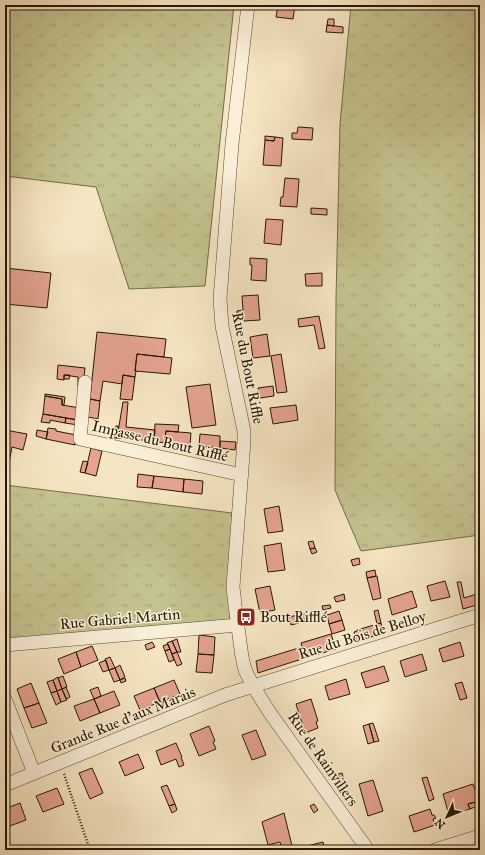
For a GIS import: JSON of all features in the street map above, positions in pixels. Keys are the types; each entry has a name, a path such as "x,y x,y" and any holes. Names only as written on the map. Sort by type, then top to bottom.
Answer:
{"street":[{"name":"Rue du Bout Riffle","path":"248,5 232,144 220,299 222,326 244,431 234,587 243,664 253,686"},
{"name":"Impasse du Bout Rifflé","path":"85,382 80,439 242,475"},
{"name":"Rue du Bois de Belloy","path":"253,686 480,615"},
{"name":"Rue Gabriel Martin","path":"5,645 238,625"},
{"name":"Grande Rue d'aux Marais","path":"5,785 225,695 253,686"},
{"name":"Rue de Rainvillers","path":"253,686 270,713 368,850"},
{"path":"5,699 34,773"},
{"path":"435,850 480,836"}],"path":[{"path":"60,762 90,850"}],"green space":[{"path":"5,5 234,5 205,286 129,289 96,187 5,176"},
{"path":"351,5 480,5 480,535 361,551 335,490 336,299 340,124"},
{"path":"5,485 232,513 230,620 5,639"}],"building":[{"path":"278,5 295,5 293,19 276,17"},
{"path":"328,19 334,19 334,26 327,25"},
{"path":"327,25 343,27 343,33 326,32"},
{"path":"298,127 313,128 312,140 292,139 292,133 297,133"},
{"path":"265,136 275,137 274,141 265,140"},
{"path":"275,137 283,138 281,166 263,165 265,140 274,141"},
{"path":"285,178 299,179 297,207 280,206 281,197 283,197"},
{"path":"311,208 327,209 327,215 311,214"},
{"path":"266,219 283,220 281,245 264,243"},
{"path":"250,258 267,259 266,281 251,280 252,265 250,265"},
{"path":"5,268 51,273 47,308 5,304"},
{"path":"322,273 322,286 306,286 305,274"},
{"path":"258,295 260,320 244,321 243,314 237,315 237,311 243,310 242,296"},
{"path":"319,316 325,348 319,349 314,325 299,327 298,319"},
{"path":"97,332 166,339 164,357 137,354 135,377 123,375 122,384 103,381 100,401 90,399"},
{"path":"267,334 270,356 253,358 250,337"},
{"path":"137,354 172,358 170,374 135,371"},
{"path":"281,354 287,392 277,393 271,356"},
{"path":"58,365 85,368 83,386 78,386 78,377 64,375 64,380 57,379"},
{"path":"64,375 70,375 69,379 64,379"},
{"path":"123,375 135,377 132,400 120,399"},
{"path":"210,384 216,425 192,428 186,387"},
{"path":"273,386 274,396 260,398 258,388"},
{"path":"45,394 65,397 64,405 62,405 62,399 45,396"},
{"path":"45,396 62,399 62,405 80,408 78,420 43,414"},
{"path":"90,399 100,401 98,419 88,417"},
{"path":"123,402 128,402 126,427 155,430 154,441 117,438"},
{"path":"296,405 298,420 273,424 270,408"},
{"path":"43,414 66,418 65,423 50,420 50,423 41,422"},
{"path":"66,418 78,420 78,425 65,423"},
{"path":"155,424 179,425 178,432 166,431 164,443 154,441"},
{"path":"116,426 118,426 117,438 114,438"},
{"path":"48,428 76,435 75,445 46,439"},
{"path":"5,430 27,434 23,450 12,447 7,474 5,474"},
{"path":"37,430 48,432 46,439 36,436"},
{"path":"166,431 191,433 190,445 164,443"},
{"path":"200,434 220,436 220,448 199,446"},
{"path":"220,441 236,442 235,450 220,448"},
{"path":"91,448 102,451 96,476 85,473"},
{"path":"83,461 88,462 85,473 80,472"},
{"path":"138,474 154,476 152,488 137,487"},
{"path":"154,476 184,479 183,492 152,488"},
{"path":"184,479 203,481 202,494 183,492"},
{"path":"279,506 283,531 268,533 264,509"},
{"path":"313,541 315,548 310,549 308,542"},
{"path":"281,543 285,570 268,572 264,546"},
{"path":"315,548 317,552 312,554 310,549"},
{"path":"480,548 480,560 478,561 475,549"},
{"path":"359,558 360,564 353,566 351,560"},
{"path":"375,570 376,576 367,578 366,572"},
{"path":"377,576 381,598 373,600 367,578"},
{"path":"445,581 450,597 431,601 427,586"},
{"path":"457,582 461,582 464,598 480,593 480,604 463,609"},
{"path":"270,586 275,610 260,613 255,589"},
{"path":"412,591 417,607 392,615 388,599"},
{"path":"344,594 345,600 336,602 334,597"},
{"path":"330,605 331,608 323,610 322,606"},
{"path":"378,610 381,623 377,624 374,611"},
{"path":"339,611 342,620 329,624 327,615"},
{"path":"308,614 310,618 299,620 298,615"},
{"path":"298,615 299,623 291,625 289,617"},
{"path":"342,620 345,630 332,634 329,624"},
{"path":"381,623 384,633 361,640 357,643 354,632"},
{"path":"331,634 336,649 305,658 301,643"},
{"path":"199,635 215,637 214,655 198,654"},
{"path":"480,638 480,655 475,640"},
{"path":"177,639 181,652 177,652 172,641"},
{"path":"172,641 177,652 172,654 167,643"},
{"path":"152,642 155,647 147,650 145,645"},
{"path":"460,642 464,656 443,662 439,649"},
{"path":"168,644 170,649 165,651 163,646"},
{"path":"92,646 98,660 81,667 76,652"},
{"path":"302,647 305,658 258,673 256,661"},
{"path":"170,649 174,660 169,662 165,651"},
{"path":"76,652 81,667 64,674 58,659"},
{"path":"177,652 182,664 177,666 172,654"},
{"path":"198,654 214,655 212,673 196,672"},
{"path":"422,654 427,670 405,677 400,661"},
{"path":"110,657 115,668 109,670 105,659"},
{"path":"106,660 109,670 103,672 99,663"},
{"path":"120,665 125,677 120,680 115,668"},
{"path":"384,666 389,681 366,688 361,673"},
{"path":"115,668 120,680 114,682 109,670"},
{"path":"63,676 67,687 62,689 58,678"},
{"path":"58,677 62,689 57,691 53,680"},
{"path":"125,678 126,681 121,683 120,680"},
{"path":"346,679 350,694 329,700 325,686"},
{"path":"53,680 57,691 51,693 47,682"},
{"path":"174,680 180,694 160,702 154,688"},
{"path":"462,682 467,698 460,700 455,684"},
{"path":"31,683 39,703 24,708 17,689"},
{"path":"66,687 70,697 66,699 62,689"},
{"path":"98,687 101,696 94,699 90,690"},
{"path":"154,688 160,702 140,710 134,696"},
{"path":"62,689 67,700 61,702 57,691"},
{"path":"57,691 61,702 56,705 51,693"},
{"path":"114,691 120,705 100,713 94,699"},
{"path":"94,699 100,713 80,721 74,706"},
{"path":"311,699 318,721 316,722 318,728 305,733 296,704"},
{"path":"39,703 47,723 32,728 24,708"},
{"path":"373,723 379,741 374,742 369,724"},
{"path":"369,724 374,742 368,744 363,726"},
{"path":"209,726 215,741 213,742 216,749 199,756 190,734"},
{"path":"256,730 266,755 252,760 242,735"},
{"path":"176,743 184,765 179,767 176,759 161,765 156,751"},
{"path":"5,750 10,762 5,763"},
{"path":"138,754 144,768 125,776 119,762"},
{"path":"92,768 103,793 90,799 79,773"},
{"path":"342,773 345,782 339,784 336,775"},
{"path":"427,777 434,799 429,801 422,778"},
{"path":"373,780 383,811 368,816 359,784"},
{"path":"473,784 479,801 468,804 470,809 449,815 443,794"},
{"path":"167,785 175,804 169,806 161,787"},
{"path":"57,788 64,804 43,812 36,796"},
{"path":"479,801 480,805 470,809 468,804"},
{"path":"20,803 26,820 7,827 5,823 5,809"},
{"path":"175,804 177,810 172,813 169,806"},
{"path":"314,804 318,810 314,813 310,806"},
{"path":"430,809 432,815 436,818 433,819 435,825 414,832 409,816"},
{"path":"284,813 293,850 282,850 280,842 268,845 262,822"},
{"path":"323,842 325,850 299,850 299,848"}],"place":[{"name":"Bout Rifflé","path":"246,617"}]}
